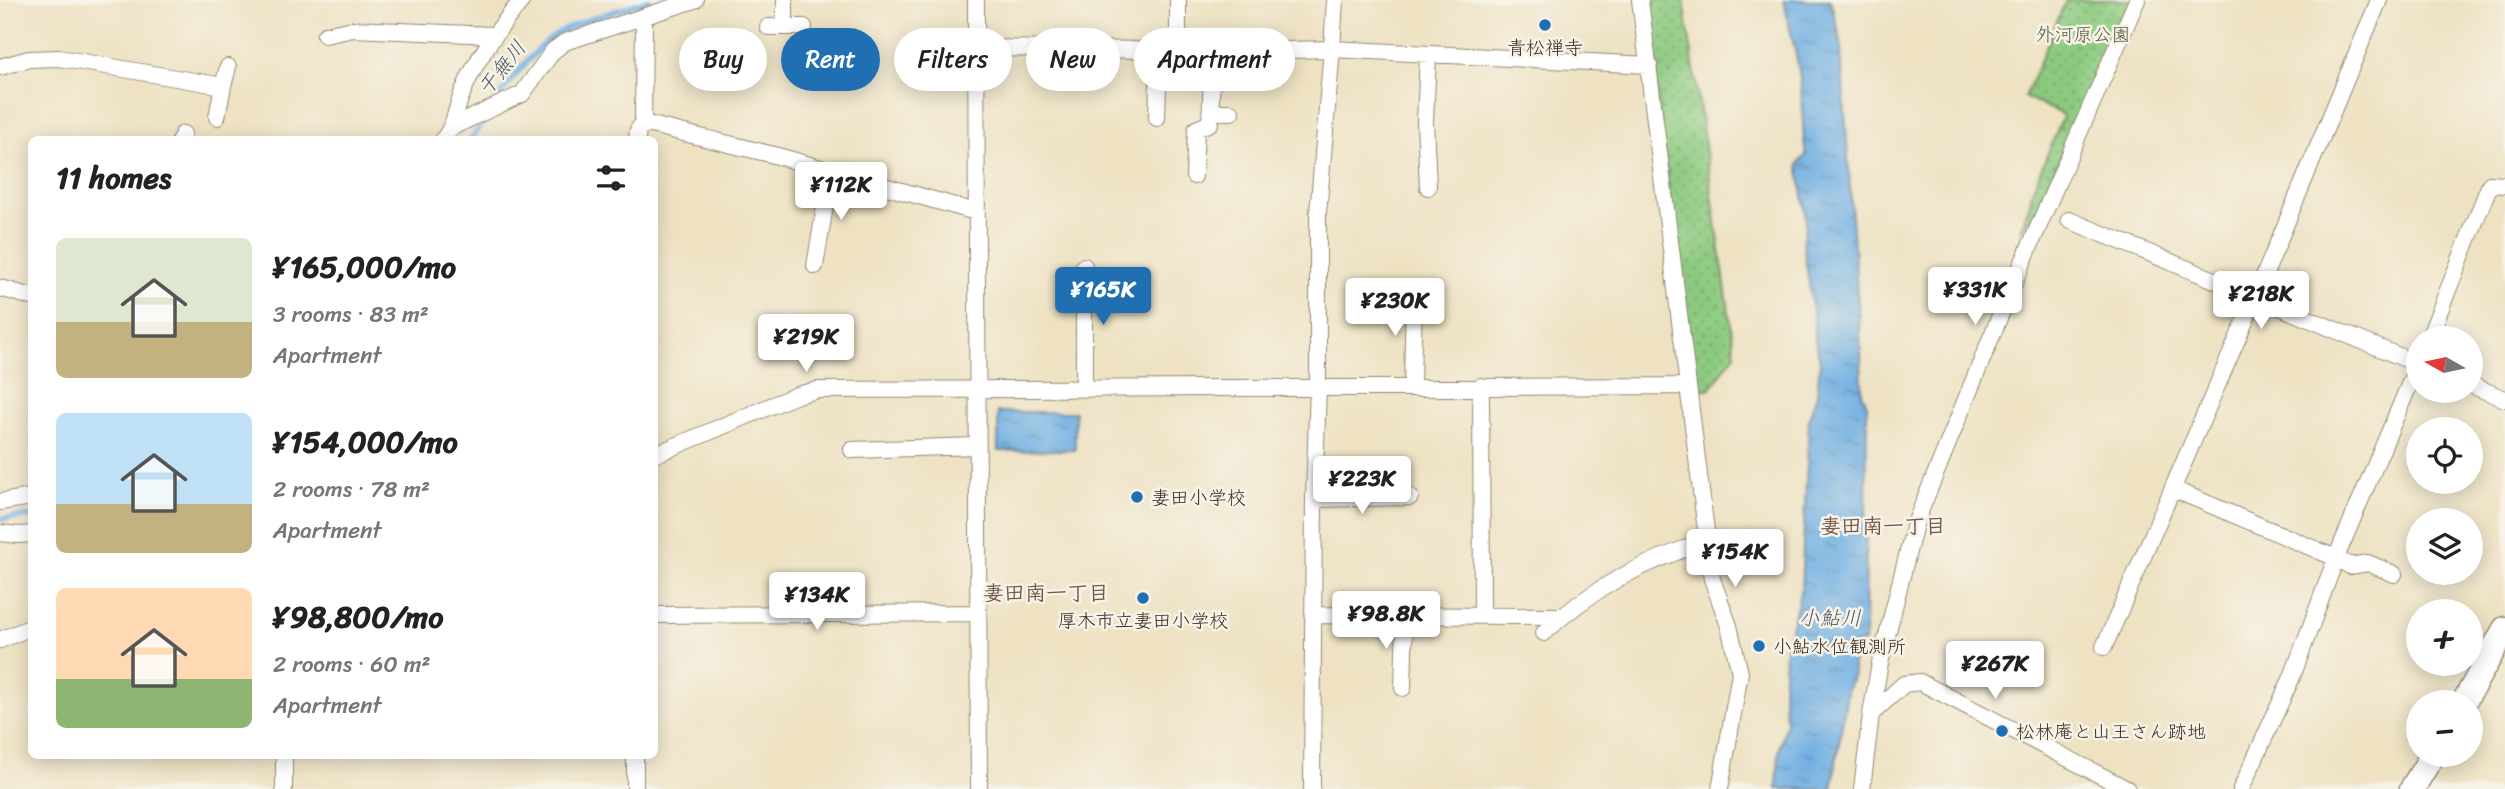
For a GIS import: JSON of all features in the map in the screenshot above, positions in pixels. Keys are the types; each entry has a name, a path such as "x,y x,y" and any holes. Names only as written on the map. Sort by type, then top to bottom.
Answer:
{"main road":[{"path":"2471,690 2505,629"},
{"path":"2412,789 2425,767"}],"street":[{"path":"453,130 463,90 493,36 522,0"},
{"path":"453,130 522,94 553,51 565,42 695,0"},
{"path":"785,0 785,27"},
{"path":"976,0 976,28"},
{"path":"1178,0 1178,28"},
{"path":"1312,789 1318,213 1335,0"},
{"path":"1640,0 1712,579 1729,626 1740,673 1720,789"},
{"path":"1862,789 1880,663 1915,524 2006,301 2137,0"},
{"path":"2104,647 2174,489 2379,0"},
{"path":"638,136 638,130 643,124 644,17"},
{"path":"768,27 804,27"},
{"path":"325,35 353,29 493,36"},
{"path":"1012,48 1134,50"},
{"path":"1295,50 1332,49 1649,65"},
{"path":"1428,55 1425,122 1435,169 1428,187"},
{"path":"0,67 29,59 59,58 223,86"},
{"path":"217,117 228,66"},
{"path":"976,91 979,789"},
{"path":"1157,91 1157,118"},
{"path":"1194,176 1196,129 1210,122 1211,91"},
{"path":"1210,111 1231,112"},
{"path":"643,124 831,171 976,212"},
{"path":"815,266 831,171"},
{"path":"2434,326 2472,233 2484,195 2490,184 2505,185"},
{"path":"2068,220 2406,359"},
{"path":"1084,266 1084,388"},
{"path":"0,288 28,296"},
{"path":"1067,288 1084,288"},
{"path":"1412,387 1414,290"},
{"path":"1481,386 1482,615"},
{"path":"658,453 797,395 817,390 1687,386"},
{"path":"2483,390 2505,399"},
{"path":"2241,789 2292,677 2336,558 2406,392"},
{"path":"852,450 871,456 977,446"},
{"path":"2174,489 2350,566 2368,563 2394,574"},
{"path":"1314,499 1394,490 1410,497"},
{"path":"0,502 28,498"},
{"path":"0,533 28,535"},
{"path":"1544,633 1561,616 1629,570 1665,554 1707,541"},
{"path":"658,615 979,613"},
{"path":"1313,615 1561,616"},
{"path":"1404,688 1405,615"},
{"path":"0,640 28,629"},
{"path":"1871,714 1904,684 1920,682 2127,789"},
{"path":"284,759 284,789"},
{"path":"635,759 635,789"}],"green space":[{"path":"1646,0 1684,0 1735,354 1710,389 1693,389"},
{"name":"外河原公園","path":"2066,0 2130,0 2041,202 2020,231 2032,191 2063,117 2062,114 2025,97"}],"water":[{"name":"小鮎川","path":"1784,0 1830,0 1840,36 1862,393 1867,405 1865,642 1853,644 1853,674 1847,692 1832,789 1777,789 1779,749 1786,723 1783,691 1785,651 1801,590 1809,418 1817,394 1820,361 1814,336 1803,242 1805,208 1798,164 1806,155 1800,77"},
{"path":"998,412 1075,412 1075,450 998,451"}],"waterway":[{"name":"干無川","path":"497,100 526,63 542,46 561,32 649,0"},
{"name":"干無川","path":"474,136 487,115"},
{"name":"干無川","path":"0,519 28,516"}],"place":[{"name":"青松禅寺","path":"1545,25"},
{"name":"妻田小学校","path":"1137,497"},
{"name":"厚木市立妻田小学校","path":"1143,598"},
{"name":"小鮎水位観測所","path":"1759,646"},
{"name":"松林庵と山王さん跡地","path":"2002,731"}],"district":[{"name":"妻田南一丁目","path":"1883,526"},
{"name":"妻田南一丁目","path":"1046,593"}]}
